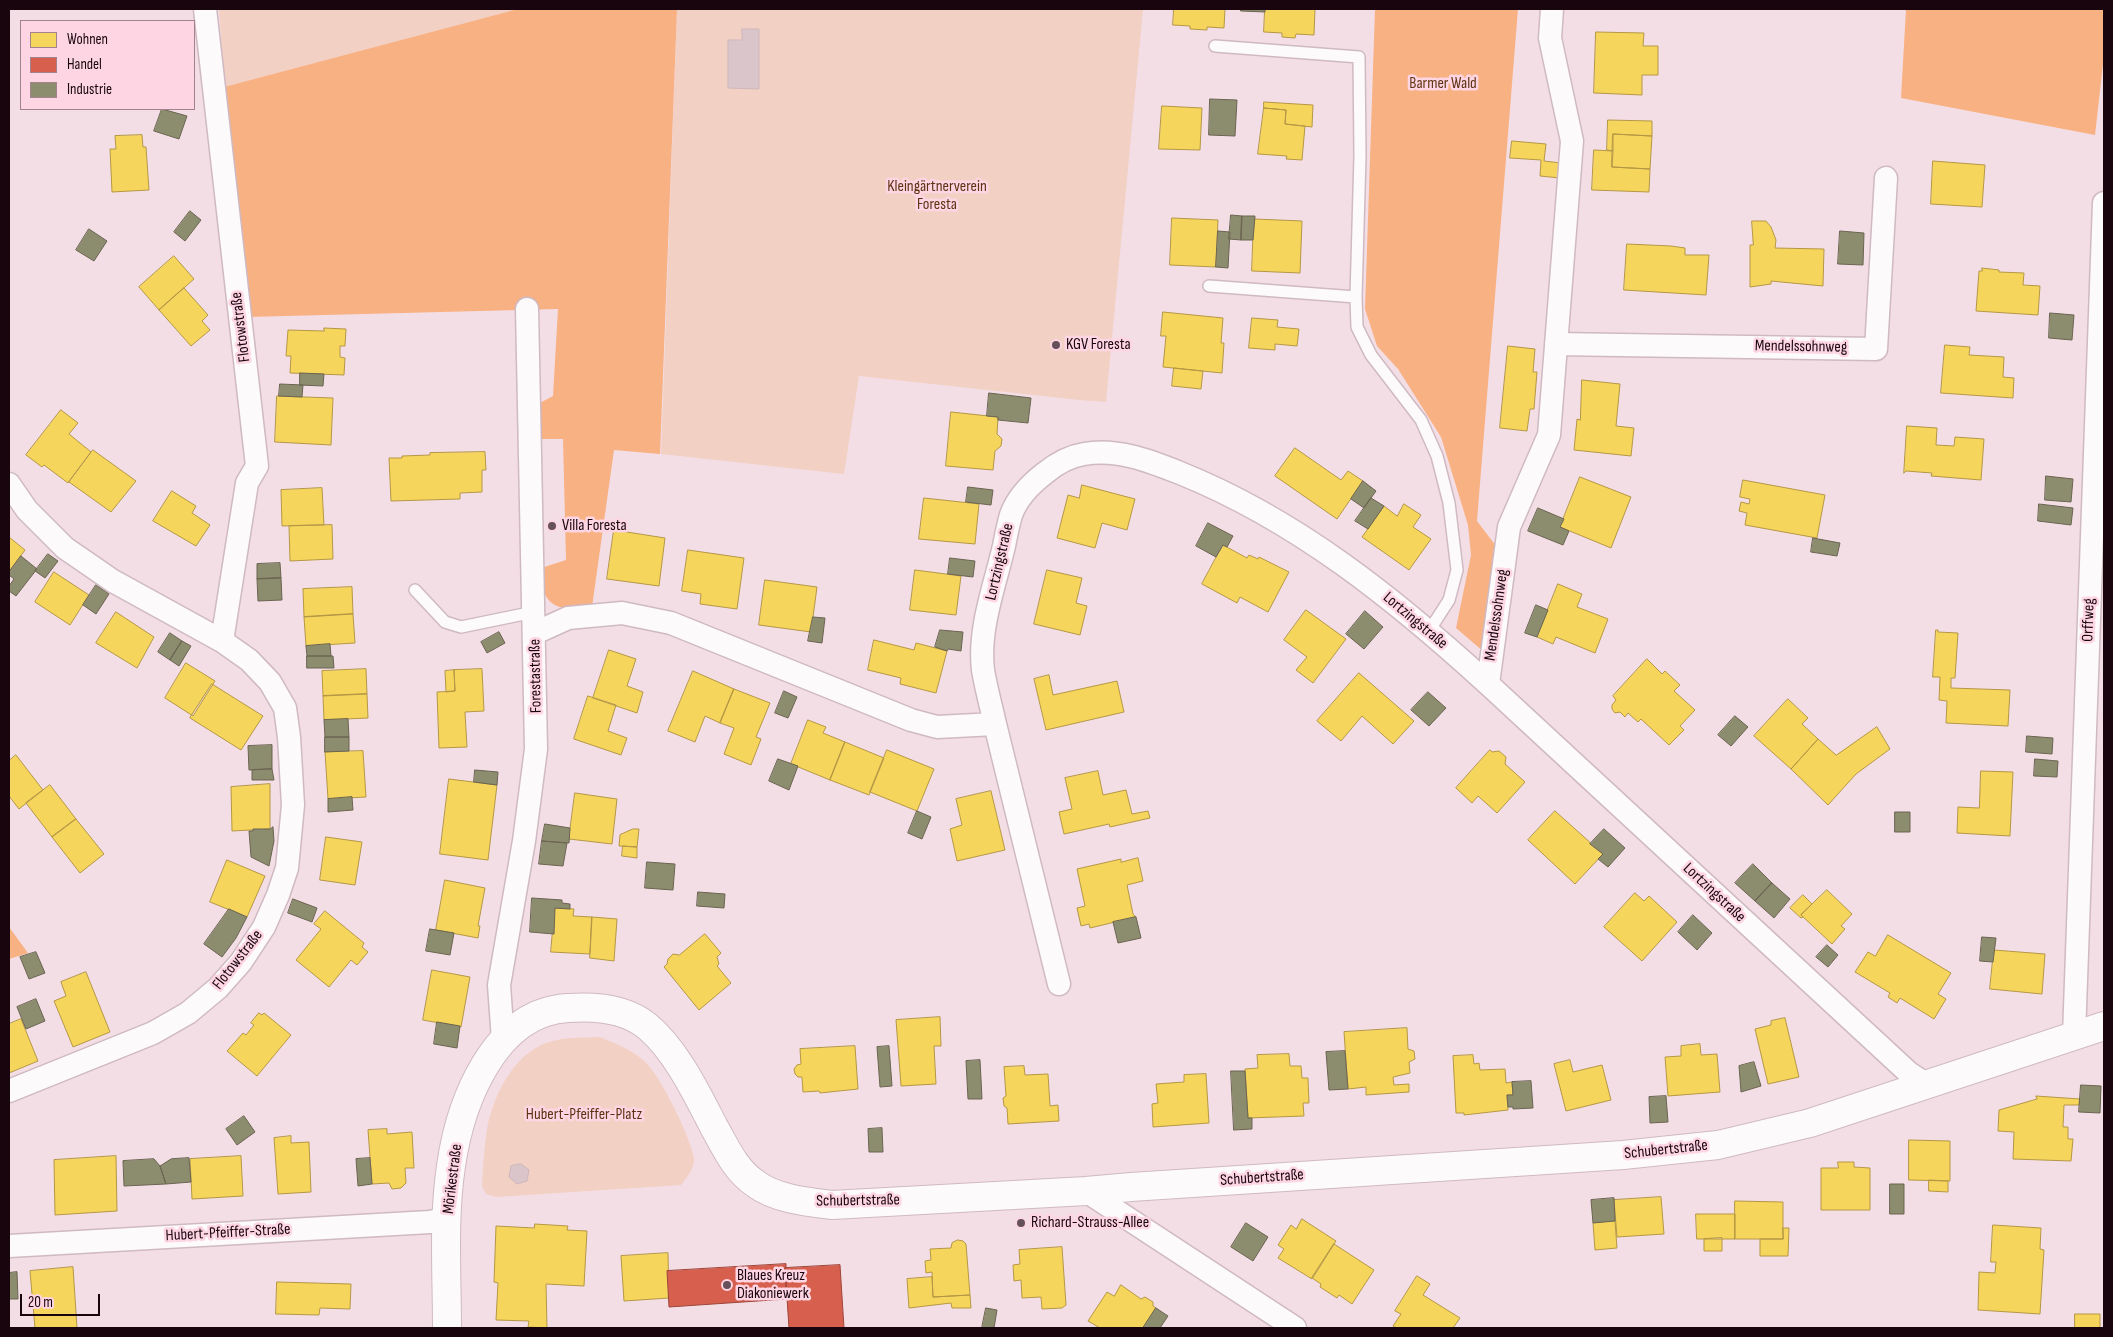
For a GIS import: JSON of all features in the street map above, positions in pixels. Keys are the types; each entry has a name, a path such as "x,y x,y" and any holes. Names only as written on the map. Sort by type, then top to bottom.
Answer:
{"street":[{"name":"Flotowstraße","path":"205,9 257,466 248,483 222,641"},
{"name":"Mendelssohnweg","path":"1488,684 1509,527 1549,435 1572,141 1550,38 1552,9"},
{"name":"Mendelssohnweg","path":"1556,344 1876,348 1886,178"},
{"name":"Orffweg","path":"2074,1036 2104,203"},
{"name":"Forestastraße","path":"503,1040 499,984 524,841 536,749 535,622 527,309"},
{"name":"Lortzingstraße","path":"1059,984 983,669 984,633 1011,514 1030,484 1056,465 1084,454 1118,454 1151,461 1217,487 1318,547 1384,595 1429,631 1488,684 1895,1060 1926,1084"},
{"name":"Flotowstraße","path":"9,484 27,510 65,548 113,581 222,641 249,660 270,682 285,708 291,770 292,831 287,868 264,927 241,962 218,988 188,1013 153,1033 9,1091"},
{"path":"535,622 622,613 671,623 911,720 937,727 995,724"},
{"name":"Schubertstraße","path":"503,1040 520,1026 538,1015 561,1008 591,1006 619,1011 646,1026 669,1051 688,1080 734,1164 756,1185 794,1200 832,1205 1086,1192 1151,1185 1623,1155 1718,1145 1810,1123 2104,1026"},
{"name":"Mörikestraße","path":"446,1328 451,1166 458,1134 477,1080 487,1060 503,1040"},
{"path":"1086,1192 1295,1328"},
{"name":"Hubert-Pfeiffer-Straße","path":"9,1246 420,1223 448,1218"}],"lane":[{"path":"1215,46 1359,57 1360,156 1356,297 1358,327 1371,356 1421,420 1437,456 1449,503 1457,570 1449,600 1429,631"},
{"path":"1209,286 1356,297"},
{"path":"415,590 445,622 461,627 535,622"}],"green space":[{"path":"219,9 518,9 224,87"},
{"path":"518,9 677,9 660,454 614,450 592,607 570,609 553,604 544,591 542,581 541,568 566,560 563,439 537,439 536,405 553,396 558,309 247,317 224,87"},
{"name":"Kleingärtnerverein Foresta","path":"677,9 1143,9 1106,402 859,376 844,474 661,454"},
{"name":"Barmer Wald","path":"1375,9 1518,9 1477,521 1496,546 1484,652 1456,628 1471,555 1468,525 1441,437 1398,369 1377,346 1365,309"},
{"path":"1906,9 2104,9 2104,55 2095,135 1901,98"},
{"path":"9,927 28,953 9,959"},
{"name":"Hubert-Pfeiffer-Platz","path":"599,1037 622,1047 643,1060 650,1067 665,1091 692,1149 694,1161 686,1179 681,1185 496,1197 486,1194 482,1186 487,1129 495,1100 510,1073 519,1061 543,1044 562,1039"}],"building: Wohnen":[{"path":"1174,9 1225,9 1224,28 1190,29 1190,26 1173,25"},
{"path":"1265,9 1315,9 1314,35 1296,34 1295,38 1282,37 1282,33 1264,32"},
{"path":"1596,32 1644,33 1643,46 1658,46 1658,75 1642,75 1642,95 1594,93"},
{"path":"1264,102 1313,105 1312,127 1285,124 1286,110 1264,108"},
{"path":"1162,106 1202,108 1200,150 1159,149"},
{"path":"1264,108 1286,110 1285,124 1305,126 1302,160 1286,159 1287,156 1258,154"},
{"path":"1608,120 1652,121 1652,136 1613,134 1613,151 1607,150"},
{"path":"1613,134 1652,136 1650,169 1612,167"},
{"path":"142,135 143,147 146,147 149,190 112,192 110,149 116,149 115,136"},
{"path":"1512,141 1546,144 1544,161 1561,163 1560,178 1540,176 1541,160 1510,158"},
{"path":"1594,150 1613,151 1612,167 1650,169 1649,192 1592,190"},
{"path":"1933,161 1985,165 1982,207 1931,204"},
{"path":"1172,218 1218,220 1216,267 1170,265"},
{"path":"1254,219 1302,221 1300,273 1252,271"},
{"path":"1752,221 1766,221 1771,227 1776,240 1775,248 1824,249 1823,286 1771,281 1771,284 1750,287 1750,245 1753,245"},
{"path":"1627,244 1671,246 1685,248 1685,255 1709,255 1706,295 1624,290"},
{"path":"174,256 194,279 159,310 139,287"},
{"path":"1982,268 1999,270 1999,272 2024,273 2023,285 2040,286 2038,315 1976,311 1979,271 1982,271"},
{"path":"184,288 208,315 202,321 210,330 191,346 159,310"},
{"path":"1163,312 1223,318 1221,343 1224,343 1222,373 1163,367 1166,336 1161,336"},
{"path":"1252,318 1278,320 1277,327 1299,329 1297,346 1275,344 1275,350 1249,348"},
{"path":"324,328 346,329 345,346 340,346 340,357 345,358 344,375 290,373 291,356 286,356 288,330 324,331"},
{"path":"1945,345 1970,347 1969,355 2004,357 2003,377 2014,378 2013,398 1941,393"},
{"path":"1508,346 1535,349 1533,372 1537,372 1534,409 1530,409 1527,431 1500,428"},
{"path":"1174,368 1203,371 1201,389 1172,386"},
{"path":"1582,380 1620,384 1616,426 1634,428 1631,456 1574,450 1577,419 1580,420"},
{"path":"277,396 333,398 331,445 275,442"},
{"path":"61,410 78,423 69,434 91,452 68,483 44,465 42,467 26,455"},
{"path":"951,412 998,417 997,434 1002,439 1001,446 995,451 993,470 946,466"},
{"path":"1907,426 1937,428 1936,445 1954,446 1955,437 1984,439 1981,480 1931,476 1932,473 1906,471 1904,473"},
{"path":"1295,448 1341,480 1348,471 1363,481 1337,519 1275,476"},
{"path":"93,450 136,481 111,512 69,482"},
{"path":"485,452 486,470 482,470 482,492 460,493 460,499 391,501 389,458 430,455 430,453"},
{"path":"1580,477 1631,497 1611,548 1560,527"},
{"path":"1743,480 1825,495 1817,538 1745,525 1747,513 1739,511 1741,502 1749,504 1750,499 1740,497"},
{"path":"1082,485 1135,499 1127,530 1102,523 1095,548 1057,538 1068,495 1079,498"},
{"path":"322,488 324,525 282,526 281,490"},
{"path":"172,491 196,506 192,513 210,525 196,546 153,521"},
{"path":"924,498 979,504 975,544 919,539"},
{"path":"1404,504 1421,515 1413,527 1431,539 1409,570 1362,537 1384,506 1397,516"},
{"path":"332,525 333,559 290,561 289,526"},
{"path":"614,530 665,538 659,586 607,579"},
{"path":"9,537 25,550 9,572"},
{"path":"1223,545 1247,558 1249,555 1258,559 1259,557 1289,572 1268,612 1240,597 1237,603 1202,584"},
{"path":"688,550 744,558 737,609 700,604 701,594 682,591"},
{"path":"915,570 961,576 956,615 910,610"},
{"path":"1047,570 1082,578 1076,603 1087,606 1080,635 1034,624"},
{"path":"54,572 89,595 70,625 35,602"},
{"path":"765,580 817,587 811,632 759,625"},
{"path":"1558,584 1582,594 1577,607 1608,619 1595,653 1556,637 1553,644 1537,637"},
{"path":"352,587 353,614 304,617 303,589"},
{"path":"1306,610 1346,639 1313,683 1296,670 1307,657 1284,640"},
{"path":"116,612 154,637 137,668 96,643"},
{"path":"353,614 355,643 306,646 304,617"},
{"path":"1936,630 1938,632 1958,633 1955,678 1951,678 1951,688 2010,690 2008,726 1946,723 1947,701 1939,700 1940,677 1933,677"},
{"path":"874,640 914,650 916,643 947,651 936,693 900,684 901,678 868,670"},
{"path":"609,650 636,659 627,686 643,692 637,713 593,698"},
{"path":"1647,659 1662,674 1665,671 1680,685 1674,691 1695,710 1680,726 1684,730 1669,745 1641,719 1638,722 1628,713 1625,717 1620,712 1615,713 1612,709 1612,705 1616,700 1613,696"},
{"path":"186,663 215,681 193,716 165,698"},
{"path":"366,669 367,694 323,696 322,671"},
{"path":"482,669 484,711 465,712 467,747 439,748 437,692 455,691 454,670"},
{"path":"454,670 455,691 446,692 445,671"},
{"path":"693,671 734,689 720,723 705,716 695,742 668,731"},
{"path":"1359,673 1414,721 1393,744 1362,716 1341,741 1317,721"},
{"path":"1049,675 1053,695 1117,681 1124,712 1046,730 1034,679"},
{"path":"212,684 263,716 241,750 190,718"},
{"path":"734,689 770,703 756,737 761,739 751,765 724,754 734,728 720,723"},
{"path":"367,694 368,718 324,720 323,696"},
{"path":"588,696 616,705 608,731 627,738 621,755 574,739"},
{"path":"1788,699 1808,718 1802,724 1818,739 1791,769 1754,736"},
{"path":"808,720 826,727 823,733 845,742 830,780 791,764"},
{"path":"1877,727 1890,749 1856,774 1828,805 1791,769 1818,739 1836,755"},
{"path":"845,742 884,758 869,795 830,780"},
{"path":"887,750 934,769 917,811 870,792"},
{"path":"1490,750 1492,752 1499,751 1506,757 1505,764 1525,782 1497,813 1478,796 1472,803 1456,788"},
{"path":"363,751 366,797 328,799 325,752"},
{"path":"16,755 43,790 19,809 9,796 9,761"},
{"path":"1098,771 1103,795 1126,790 1132,814 1148,811 1150,818 1110,827 1109,824 1064,834 1059,812 1072,809 1065,778"},
{"path":"1981,771 2013,772 2010,836 1957,833 1958,807 1979,808"},
{"path":"449,779 497,785 488,860 440,854"},
{"path":"270,784 270,829 232,831 231,787"},
{"path":"50,785 76,819 52,837 26,803"},
{"path":"991,791 1005,850 957,861 950,829 962,825 956,799"},
{"path":"575,793 617,799 612,844 569,839"},
{"path":"1555,811 1603,854 1575,884 1528,840"},
{"path":"76,819 104,854 80,873 52,837"},
{"path":"633,829 639,829 637,847 619,846 620,835"},
{"path":"326,837 362,842 355,885 320,880"},
{"path":"623,846 637,847 637,858 622,856"},
{"path":"1138,858 1143,881 1127,885 1133,914 1136,917 1090,928 1089,924 1081,926 1077,908 1085,906 1077,869 1121,859 1121,862"},
{"path":"227,860 265,876 247,917 210,902"},
{"path":"445,880 485,888 478,926 480,926 478,938 436,930"},
{"path":"1827,890 1852,914 1841,926 1845,929 1832,944 1801,915"},
{"path":"1635,893 1644,901 1649,896 1677,922 1642,961 1604,927"},
{"path":"1803,895 1812,904 1801,915 1803,917 1801,918 1790,908"},
{"path":"555,908 574,909 573,916 592,917 590,954 551,952"},
{"path":"325,911 364,943 362,947 368,952 357,965 351,960 329,987 296,960 321,929 314,924"},
{"path":"592,917 617,919 614,961 590,958"},
{"path":"705,934 721,953 717,957 719,964 717,966 731,983 699,1010 664,967 673,954 679,955"},
{"path":"1888,935 1951,973 1938,994 1946,999 1934,1019 1900,998 1897,1003 1888,997 1890,993 1855,972 1868,952 1875,956"},
{"path":"1994,950 2045,954 2042,994 1990,989"},
{"path":"432,970 470,977 461,1027 423,1020"},
{"path":"86,972 110,1032 73,1047 54,1001 66,996 61,982"},
{"path":"259,1013 262,1015 264,1013 291,1035 257,1076 227,1051 243,1033 246,1035 254,1025 251,1023"},
{"path":"940,1017 941,1046 934,1046 936,1084 901,1086 896,1020"},
{"path":"1785,1018 1799,1077 1768,1084 1755,1029 1771,1025 1771,1021"},
{"path":"21,1019 38,1061 9,1073 9,1024"},
{"path":"1407,1028 1408,1049 1414,1051 1415,1059 1409,1062 1410,1073 1393,1077 1394,1085 1409,1084 1409,1092 1366,1095 1366,1087 1348,1089 1344,1032"},
{"path":"1700,1044 1701,1055 1717,1054 1720,1092 1668,1096 1665,1057 1681,1056 1681,1046"},
{"path":"855,1046 858,1089 820,1093 819,1091 803,1092 802,1077 798,1077 795,1074 794,1069 797,1065 801,1064 800,1049"},
{"path":"1289,1054 1290,1066 1301,1066 1302,1078 1308,1078 1309,1103 1303,1103 1304,1116 1248,1118 1245,1069 1258,1068 1257,1055"},
{"path":"1473,1055 1474,1064 1479,1063 1480,1070 1505,1069 1506,1083 1512,1082 1513,1095 1507,1095 1508,1110 1464,1115 1464,1113 1456,1113 1453,1056"},
{"path":"1570,1060 1573,1072 1602,1065 1611,1100 1566,1111 1554,1064"},
{"path":"1024,1066 1025,1075 1048,1074 1050,1106 1058,1105 1059,1121 1008,1124 1007,1108 1004,1106 1003,1098 1006,1096 1004,1067"},
{"path":"1206,1074 1209,1123 1153,1127 1152,1104 1158,1103 1156,1084 1184,1082 1184,1075"},
{"path":"2036,1096 2080,1099 2079,1105 2064,1105 2063,1127 2068,1127 2068,1139 2073,1139 2071,1161 2013,1159 2014,1132 1998,1131 1999,1110 2037,1099"},
{"path":"387,1129 387,1134 412,1132 414,1168 405,1168 406,1183 401,1188 392,1189 389,1183 372,1184 368,1130"},
{"path":"291,1136 291,1143 309,1142 311,1192 278,1194 274,1138"},
{"path":"1909,1140 1950,1141 1950,1181 1909,1180"},
{"path":"116,1156 117,1211 55,1215 54,1160"},
{"path":"241,1156 243,1196 192,1199 190,1159"},
{"path":"1838,1162 1854,1162 1854,1167 1870,1168 1870,1210 1821,1210 1821,1168 1838,1168"},
{"path":"1929,1180 1948,1181 1948,1192 1929,1191"},
{"path":"1661,1197 1664,1234 1617,1237 1614,1200"},
{"path":"1735,1201 1783,1202 1783,1239 1735,1239"},
{"path":"1696,1214 1735,1214 1735,1239 1697,1239"},
{"path":"1302,1219 1336,1241 1312,1279 1278,1258 1284,1249 1278,1245 1291,1225 1296,1229"},
{"path":"1615,1221 1617,1248 1595,1250 1593,1223"},
{"path":"535,1224 568,1226 567,1230 587,1231 584,1286 546,1284 547,1328 528,1327 529,1321 496,1320 498,1283 494,1282 496,1226 534,1228"},
{"path":"1993,1225 2041,1228 2040,1249 2044,1250 2040,1314 1978,1310 1979,1272 1995,1273 1996,1262 1991,1262"},
{"path":"1783,1228 1789,1228 1788,1256 1760,1256 1760,1239 1783,1239"},
{"path":"1722,1238 1722,1251 1704,1251 1704,1239"},
{"path":"958,1240 966,1244 970,1295 933,1297 932,1272 926,1273 925,1261 931,1260 930,1249 951,1248 952,1243"},
{"path":"1334,1244 1374,1270 1352,1304 1339,1295 1337,1298 1320,1287 1321,1284 1312,1278"},
{"path":"1062,1247 1066,1305 1062,1308 1042,1309 1041,1297 1022,1298 1021,1280 1014,1281 1013,1265 1020,1264 1019,1250"},
{"path":"668,1253 669,1298 624,1301 621,1256"},
{"path":"73,1267 77,1328 35,1328 30,1271"},
{"path":"1417,1276 1430,1284 1423,1295 1460,1318 1453,1328 1397,1328 1393,1326 1401,1314 1395,1311"},
{"path":"932,1277 933,1297 970,1295 971,1308 952,1308 951,1303 909,1308 907,1279"},
{"path":"277,1282 351,1284 350,1309 320,1308 319,1315 276,1314"},
{"path":"1121,1285 1141,1299 1145,1297 1153,1302 1153,1306 1156,1308 1143,1328 1100,1328 1088,1321 1107,1292 1114,1296"},
{"path":"2075,1314 2100,1314 2100,1328 2075,1328"}],"building: Handel":[{"name":"Blaues Kreuz Diakoniewerk","path":"786,1264 787,1299 669,1307 667,1271"},
{"name":"Blaues Kreuz Diakoniewerk","path":"840,1265 844,1328 789,1328 785,1268"}],"building: Industrie":[{"path":"1241,9 1265,9 1265,12 1241,11"},
{"path":"1210,99 1237,100 1235,136 1209,135"},
{"path":"162,110 187,116 179,139 154,131"},
{"path":"190,211 201,220 185,241 174,232"},
{"path":"1231,215 1242,216 1241,240 1229,239"},
{"path":"1242,216 1255,216 1253,240 1241,240"},
{"path":"89,229 107,241 94,261 76,250"},
{"path":"1218,231 1230,232 1228,268 1216,267"},
{"path":"1840,231 1864,233 1863,265 1838,264"},
{"path":"2050,313 2074,315 2072,340 2049,338"},
{"path":"300,373 324,374 323,386 300,385"},
{"path":"280,384 303,385 302,397 279,396"},
{"path":"989,393 1031,398 1028,423 998,420 998,417 987,416"},
{"path":"2046,476 2073,479 2071,502 2045,500"},
{"path":"1363,481 1376,491 1364,508 1351,499"},
{"path":"968,487 993,490 991,505 966,502"},
{"path":"1371,498 1384,506 1368,529 1355,521"},
{"path":"2039,504 2073,508 2071,525 2038,521"},
{"path":"1538,508 1564,519 1560,527 1569,531 1563,545 1528,531"},
{"path":"1208,523 1233,536 1227,547 1223,545 1216,557 1196,546"},
{"path":"1813,538 1840,543 1837,556 1811,552"},
{"path":"48,554 58,561 45,578 35,571"},
{"path":"21,556 37,569 16,596 9,591 9,586 14,579 9,575 9,572"},
{"path":"950,558 975,561 973,577 948,574"},
{"path":"280,563 281,578 257,579 257,564"},
{"path":"281,578 282,600 258,601 257,579"},
{"path":"96,585 109,594 96,614 83,605"},
{"path":"1536,605 1548,610 1537,637 1525,633"},
{"path":"1365,611 1383,627 1364,649 1346,634"},
{"path":"813,617 825,618 822,643 808,641"},
{"path":"940,630 963,632 961,651 948,649 947,651 935,647"},
{"path":"499,632 505,643 487,653 481,642"},
{"path":"170,633 182,641 170,660 158,652"},
{"path":"182,641 191,646 179,666 170,660"},
{"path":"330,644 331,656 307,656 306,646"},
{"path":"307,656 333,656 334,668 307,668"},
{"path":"784,691 797,697 788,718 775,713"},
{"path":"1428,692 1446,708 1429,726 1411,710"},
{"path":"1735,716 1748,727 1731,746 1718,735"},
{"path":"348,719 349,737 325,737 324,720"},
{"path":"2027,736 2053,738 2052,754 2026,752"},
{"path":"325,737 349,737 349,751 325,752"},
{"path":"272,745 272,769 249,770 248,746"},
{"path":"778,759 798,766 789,790 769,781"},
{"path":"2035,759 2058,761 2057,777 2034,776"},
{"path":"272,769 274,780 252,780 252,770"},
{"path":"475,770 498,772 497,785 474,782"},
{"path":"352,797 353,810 328,812 328,799"},
{"path":"917,811 931,817 922,839 908,833"},
{"path":"1895,812 1910,812 1910,832 1895,832"},
{"path":"545,824 570,828 569,843 542,841"},
{"path":"273,827 274,841 269,866 251,857 249,831"},
{"path":"1604,829 1625,848 1608,867 1598,859 1603,854 1590,844"},
{"path":"542,841 567,843 563,866 539,864"},
{"path":"647,862 675,864 673,890 645,888"},
{"path":"1753,864 1772,883 1755,901 1735,883"},
{"path":"1772,883 1790,899 1774,918 1755,901"},
{"path":"698,892 725,894 724,908 697,906"},
{"path":"532,898 562,900 562,903 570,904 570,909 555,908 554,934 530,932"},
{"path":"293,899 317,908 312,922 288,913"},
{"path":"229,909 247,917 236,938 222,957 204,944"},
{"path":"1693,915 1712,933 1697,950 1678,932"},
{"path":"1136,917 1141,938 1118,943 1113,922"},
{"path":"430,929 454,933 450,955 426,951"},
{"path":"1982,937 1996,938 1993,962 1980,961"},
{"path":"1827,945 1838,955 1828,967 1816,957"},
{"path":"36,952 45,973 29,979 20,957"},
{"path":"36,999 45,1021 26,1029 17,1007"},
{"path":"437,1022 460,1026 457,1048 434,1044"},
{"path":"889,1046 892,1086 880,1087 877,1047"},
{"path":"1345,1051 1348,1089 1329,1090 1326,1052"},
{"path":"980,1060 982,1099 968,1099 966,1061"},
{"path":"1754,1062 1761,1086 1741,1092 1739,1066"},
{"path":"1231,1071 1245,1071 1248,1118 1252,1118 1252,1129 1234,1130"},
{"path":"1531,1081 1533,1108 1513,1109 1513,1107 1508,1107 1507,1095 1513,1095 1512,1082"},
{"path":"2081,1085 2101,1086 2100,1113 2079,1112"},
{"path":"1666,1096 1668,1122 1650,1123 1649,1097"},
{"path":"244,1116 255,1132 237,1145 226,1129"},
{"path":"882,1128 883,1152 869,1152 868,1129"},
{"path":"189,1158 191,1182 166,1184 160,1166 171,1159"},
{"path":"370,1158 372,1184 358,1186 356,1159"},
{"path":"154,1159 160,1166 166,1184 124,1186 123,1161"},
{"path":"1890,1184 1904,1184 1904,1214 1890,1214"},
{"path":"1614,1198 1615,1221 1593,1223 1591,1200"},
{"path":"1246,1223 1268,1237 1253,1261 1231,1247"},
{"path":"17,1272 18,1299 9,1299 9,1273"},
{"path":"986,1308 997,1310 994,1328 982,1328"},
{"path":"1156,1308 1168,1316 1160,1328 1143,1328"}],"building: Sonstige":[{"path":"742,29 759,29 759,89 728,88 728,40 742,40"},
{"path":"521,1164 529,1170 527,1181 517,1184 509,1177 511,1166"}],"place":[{"name":"KGV Foresta","path":"1056,345"},
{"name":"Villa Foresta","path":"552,526"},
{"name":"Richard-Strauss-Allee","path":"1021,1223"},
{"name":"Blaues Kreuz Diakoniewerk","path":"727,1285"}]}
